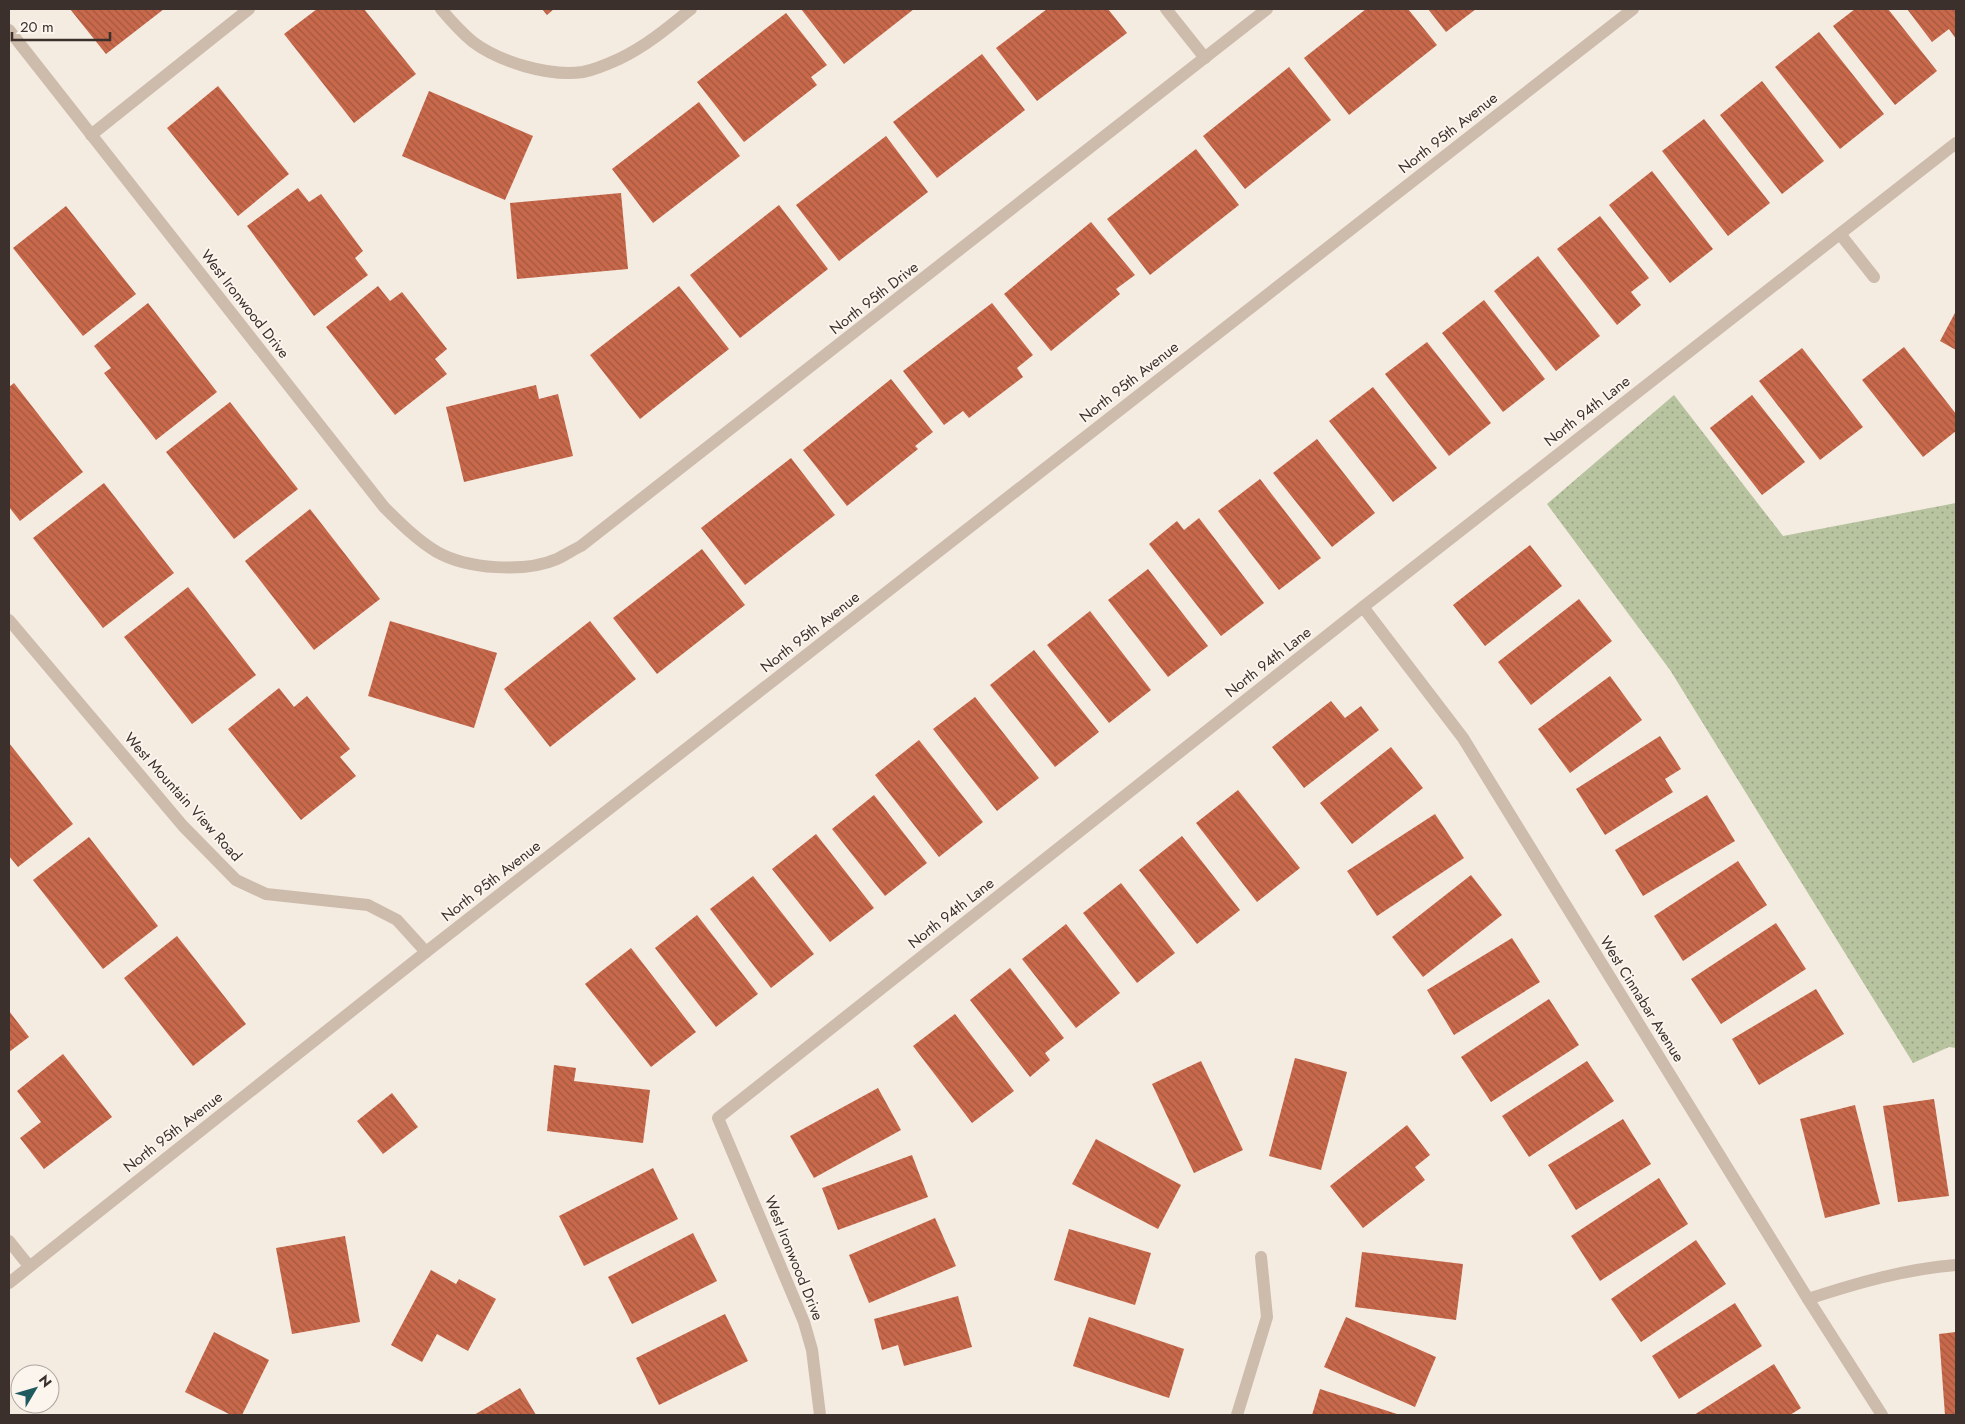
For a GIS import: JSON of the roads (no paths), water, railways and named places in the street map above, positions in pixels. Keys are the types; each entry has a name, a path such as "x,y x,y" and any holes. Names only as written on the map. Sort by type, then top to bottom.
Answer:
{"street":[{"path":"91,135 249,9"},
{"path":"441,9 474,42 498,56 520,65 563,72 582,72 620,59 659,34 691,9"},
{"path":"1166,9 1205,58"},
{"name":"North 95th Drive","path":"481,565 511,568 535,564 556,560 581,546 1267,9"},
{"name":"North 95th Avenue","path":"9,1283 426,952 1633,9"},
{"name":"West Ironwood Drive","path":"9,30 384,507 408,531 437,552 461,562 481,565"},
{"name":"North 94th Lane","path":"718,1118 1363,607 1956,143"},
{"path":"1840,234 1874,278"},
{"name":"West Cinnabar Avenue","path":"1363,607 1463,738 1808,1299 1882,1415"},
{"name":"West Mountain View Road","path":"9,620 183,826 236,880 266,894 368,905 397,920 426,952"},
{"name":"West Ironwood Drive","path":"718,1118 804,1322 812,1350 820,1415"},
{"path":"9,1241 30,1266"},
{"path":"1237,1415 1267,1317 1261,1257"},
{"path":"1808,1299 1878,1277 1909,1270 1956,1265"}]}
